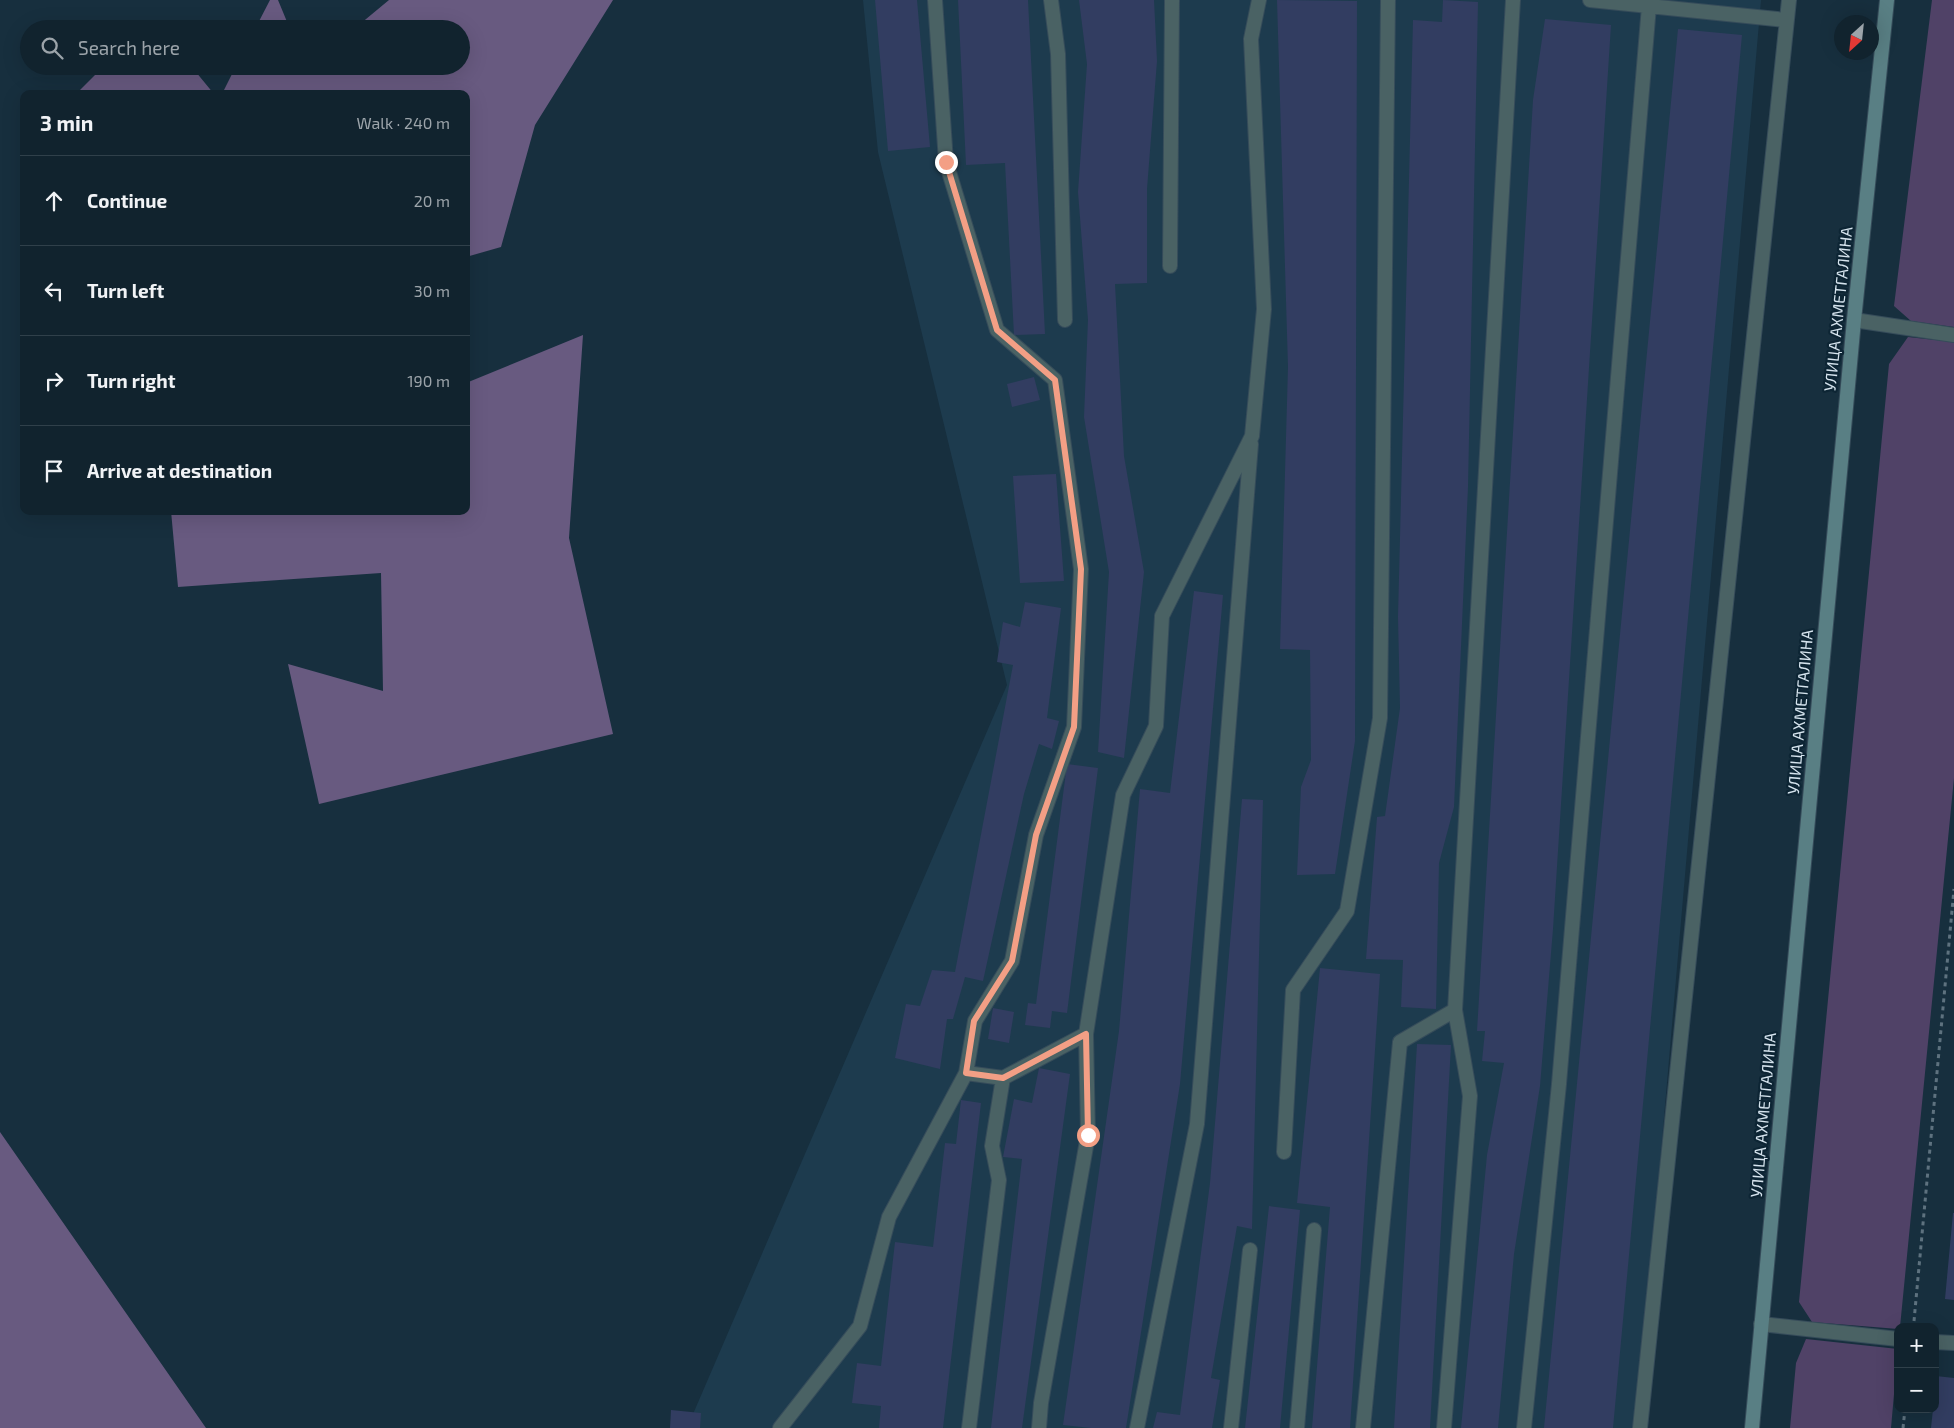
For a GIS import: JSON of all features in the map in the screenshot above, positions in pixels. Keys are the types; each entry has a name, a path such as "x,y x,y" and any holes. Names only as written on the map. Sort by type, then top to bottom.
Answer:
{"main road":[{"name":"УЛИЦА АХМЕТГАЛИНА","path":"1752,1428 1854,320 1887,0"}],"lane":[{"path":"780,1428 860,1326 889,1217 966,1073 974,1021 1012,961 1036,835 1074,727 1081,569 1055,380 997,330 946,162 935,0"},
{"path":"1051,0 1058,54 1065,320"},
{"path":"1170,266 1172,0"},
{"path":"1137,1428 1197,1124 1252,436 1264,309 1251,39 1259,0"},
{"path":"1284,1152 1293,990 1347,911 1380,718 1388,0"},
{"path":"1444,1428 1470,1096 1455,1010 1513,0"},
{"path":"1590,0 1786,20"},
{"path":"1640,1428 1789,0"},
{"path":"1524,1428 1560,1074 1649,6"},
{"path":"1854,320 1954,335"},
{"path":"1039,1428 1041,1403 1088,1135 1086,1034 1123,795 1156,726 1162,616 1252,436"},
{"path":"1363,1428 1400,1042 1455,1010"},
{"path":"966,1073 1003,1078 1086,1034"},
{"path":"969,1428 999,1180 992,1146 1003,1078"},
{"path":"1297,1428 1314,1230"},
{"path":"1231,1428 1250,1250"},
{"path":"1762,1324 1894,1339"},
{"path":"1939,1342 1954,1343"}],"path":[{"path":"1913,1323 1954,889"},
{"path":"1903,1428 1905,1413"}],"shaded area":[{"path":"270,0 278,0 286,20 260,20"},
{"path":"389,0 613,0 535,125 501,247 470,256 470,90 224,90 232,75 470,75 470,20 365,20"},
{"path":"863,0 1761,0 1637,1428 687,1428 1007,685 878,152"},
{"path":"1932,0 1954,0 1954,327 1911,321 1894,306"},
{"path":"95,75 198,75 211,90 80,90"},
{"path":"583,335 569,538 613,734 319,804 288,664 383,691 381,573 178,587 171,515 470,515 470,381"},
{"path":"1908,337 1954,342 1954,778 1900,1323 1894,1323 1894,1329 1812,1322 1799,1302 1889,364"},
{"path":"0,1132 206,1428 0,1428"},
{"path":"1806,1339 1894,1349 1894,1394 1891,1428 1790,1428 1796,1363"}],"building":[{"path":"875,0 917,0 930,147 888,151"},
{"path":"958,0 1028,0 1045,334 1014,335 1005,163 966,165"},
{"path":"1079,0 1154,0 1157,61 1147,189 1147,283 1115,284 1124,456 1144,572 1124,758 1098,752 1109,572 1084,417 1088,320 1078,192 1087,64"},
{"path":"1277,0 1357,1 1355,741 1335,874 1297,875 1301,787 1311,760 1310,650 1280,649 1288,367"},
{"path":"1443,0 1478,2 1468,487 1454,807 1439,863 1436,1009 1401,1007 1403,960 1366,959 1377,817 1385,816 1400,708 1398,617 1413,20 1442,22"},
{"path":"1545,19 1611,25 1553,929 1540,1086 1514,1254 1498,1428 1461,1428 1487,1155 1504,1063 1482,1061 1485,1031 1477,1031 1533,100"},
{"path":"1678,29 1742,35 1613,1428 1544,1428"},
{"path":"1034,377 1040,400 1012,407 1007,384"},
{"path":"1056,474 1064,581 1020,583 1013,476"},
{"path":"1194,591 1223,595 1180,1084 1126,1428 1091,1428 1063,1425 1119,1031 1140,789 1170,793"},
{"path":"1025,602 1061,608 1047,718 1059,721 1052,749 1039,744 1024,794 983,981 965,977 953,1019 947,1019 940,1069 895,1058 906,1004 920,1006 932,970 955,972 1013,665 997,662 1003,622 1020,627"},
{"path":"1067,764 1098,768 1067,1013 1052,1011 1050,1028 1025,1025 1028,1003 1036,1004"},
{"path":"1242,799 1263,800 1252,1229 1237,1226 1211,1378 1220,1380 1212,1428 1153,1428 1157,1412 1180,1415 1210,1183"},
{"path":"1320,968 1380,974 1350,1428 1312,1428 1330,1207 1297,1203"},
{"path":"993,1008 1014,1012 1009,1043 988,1039"},
{"path":"1417,1044 1451,1045 1430,1428 1394,1428"},
{"path":"1039,1068 1070,1074 1022,1428 991,1428 1022,1159 1003,1157 1014,1099 1032,1103"},
{"path":"961,1100 981,1103 943,1428 879,1428 881,1406 852,1403 857,1363 881,1366 895,1242 933,1247 945,1143 956,1144"},
{"path":"1269,1206 1300,1210 1280,1428 1245,1428"},
{"path":"1954,1213 1954,1300 1945,1299"},
{"path":"1939,1376 1954,1378 1954,1428 1931,1428 1933,1413 1939,1413"},
{"path":"671,1410 701,1413 700,1428 670,1428"}],"route":[{"path":"946,162 997,330 1055,380 1081,569 1074,727 1036,835 1012,961 974,1021 966,1073 1003,1078 1086,1034 1088,1135"}]}
